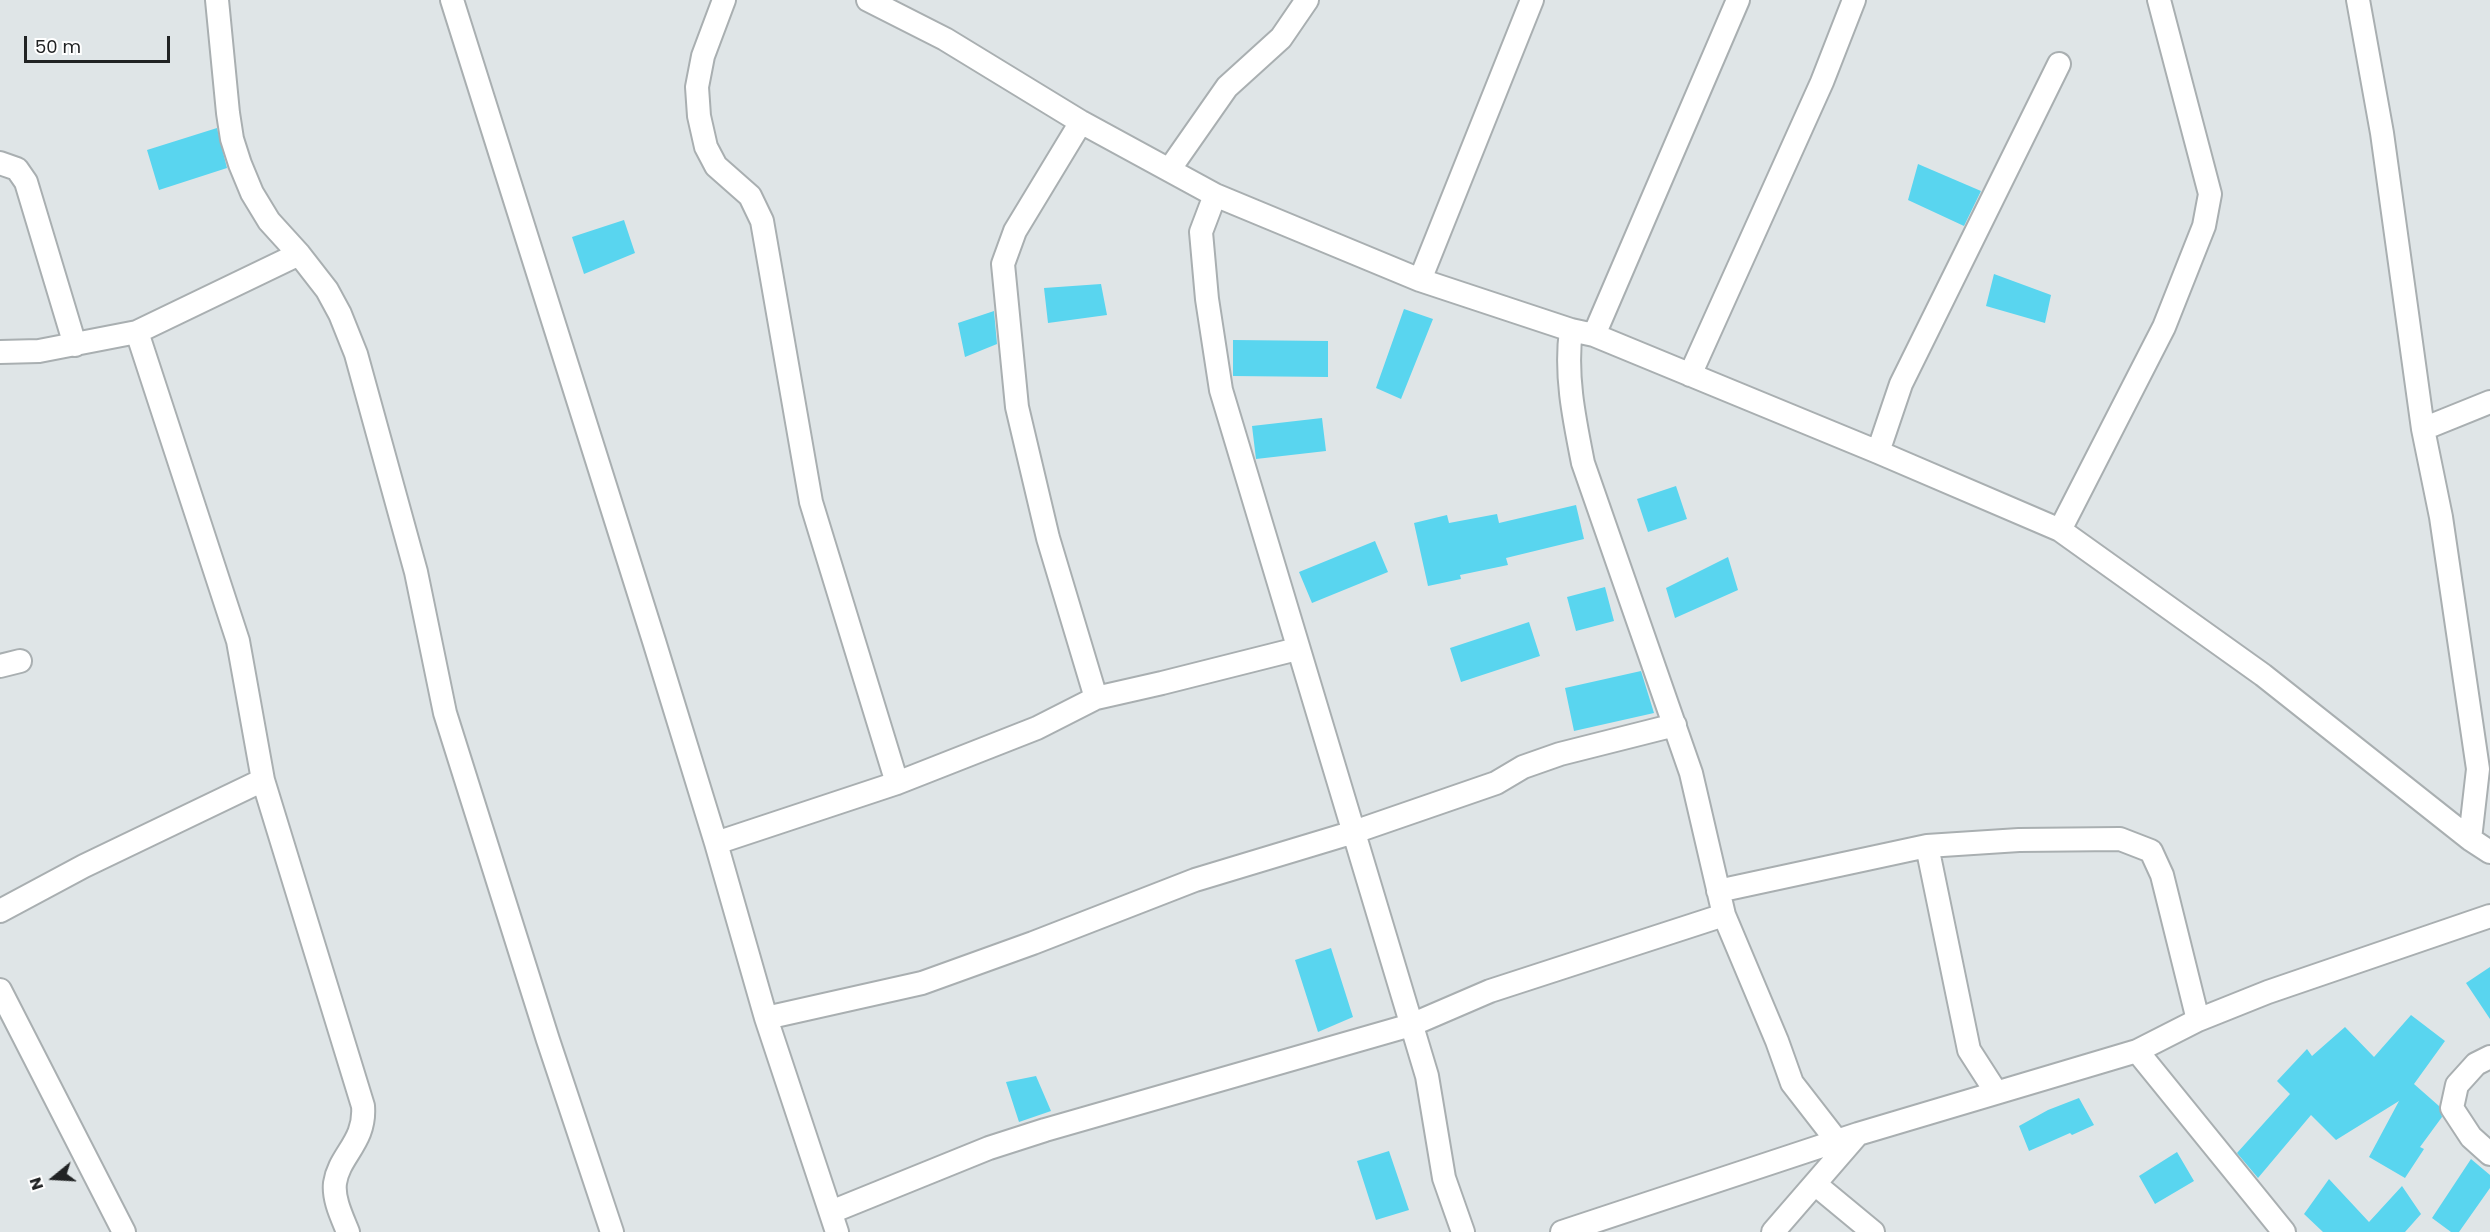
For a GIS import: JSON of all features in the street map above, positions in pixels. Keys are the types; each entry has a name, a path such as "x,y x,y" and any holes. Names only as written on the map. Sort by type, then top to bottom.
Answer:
{"street":[{"path":"217,0 228,113 232,139 240,164 252,193 268,221 299,254 327,290 340,314 356,354 416,572 445,713 538,1008 612,1232"},
{"path":"452,0 716,843 766,1018 834,1222 989,1148 1411,1024 1490,992 1724,915"},
{"path":"724,0 703,56 697,87 699,116 706,147 716,166 750,196 762,221 811,502 897,783"},
{"path":"1420,280 1532,0"},
{"path":"1594,335 1738,0"},
{"path":"1690,375 1822,82 1854,0"},
{"path":"2060,530 2164,327 2204,226 2210,194 2159,0"},
{"path":"2358,0 2382,133 2423,429 2441,517 2478,770 2470,839"},
{"path":"1169,170 1227,87 1281,38 1305,1"},
{"path":"880,3 945,39 1081,122 1215,195 1420,280 1571,330 1594,335 2060,530 2263,675 2470,839 2490,852"},
{"path":"1878,452 1901,384 2059,64"},
{"path":"1081,122 1015,231 1003,264 1017,406 1048,538 1096,698"},
{"path":"0,163 17,169 26,182 75,345"},
{"path":"1215,195 1201,232 1221,390 1427,1076 1444,1178 1463,1232"},
{"path":"0,352 39,351 137,332 299,254"},
{"path":"1571,330 1567,356 1572,411 1583,463 1692,773 1724,915 1777,1041 1792,1083 1848,1137"},
{"path":"137,332 238,641 263,780 363,1106 364,1121 335,1182 336,1198 348,1232"},
{"path":"2423,429 2490,402"},
{"path":"716,843 897,783 1037,728 1096,698 1162,684 1297,649"},
{"path":"766,1018 922,982 1033,943 1195,880 1354,832 1496,783 1523,767 1560,754 1675,725"},
{"path":"0,911 84,866 263,780"},
{"path":"1718,891 1927,846 2019,840 2120,839 2151,851 2162,875 2198,1020"},
{"path":"1927,846 1969,1050 1996,1092"},
{"path":"1562,1232 1848,1137 2137,1051 2198,1020 2268,992 2490,916"},
{"path":"0,990 124,1232"},
{"path":"2137,1051 2284,1232"},
{"path":"2490,1057 2476,1064 2457,1085 2452,1108 2471,1137 2490,1154"},
{"path":"1773,1232 1815,1184 1848,1137"},
{"path":"1815,1184 1873,1232"}],"building":[{"path":"217,128 227,168 159,190 147,150"},
{"path":"1918,164 1981,191 1964,226 1908,200"},
{"path":"624,220 635,253 584,274 572,237"},
{"path":"1994,274 2051,295 2045,323 1986,306"},
{"path":"1101,284 1107,315 1048,323 1044,288"},
{"path":"1404,309 1433,319 1401,399 1376,388"},
{"path":"994,311 997,344 965,357 958,323"},
{"path":"1233,340 1328,341 1328,377 1233,376"},
{"path":"1322,418 1326,451 1256,459 1252,426"},
{"path":"1676,486 1687,519 1648,532 1637,499"},
{"path":"1576,505 1584,539 1506,558 1508,565 1460,575 1461,579 1428,586 1414,523 1447,515 1449,523 1497,514 1499,523"},
{"path":"1375,541 1388,572 1312,603 1299,572"},
{"path":"1728,557 1738,590 1675,618 1666,588"},
{"path":"1605,587 1614,621 1576,631 1567,597"},
{"path":"1529,622 1540,656 1461,682 1450,648"},
{"path":"1641,671 1654,713 1574,731 1565,688"},
{"path":"1331,948 1353,1017 1318,1032 1295,960"},
{"path":"2490,967 2490,1019 2466,983"},
{"path":"2411,1015 2445,1041 2414,1084 2439,1106 2442,1117 2420,1147 2424,1149 2405,1178 2369,1157 2399,1101 2336,1140 2311,1115 2258,1178 2237,1153 2290,1094 2277,1081 2307,1049 2312,1056 2345,1027 2374,1057"},
{"path":"1036,1076 1051,1111 1019,1122 1006,1082"},
{"path":"2079,1098 2094,1125 2029,1151 2019,1126 2048,1110"},
{"path":"1389,1151 1409,1210 1376,1220 1357,1161"},
{"path":"2177,1152 2194,1181 2155,1204 2139,1176"},
{"path":"2471,1159 2490,1175 2490,1188 2459,1232 2451,1232 2432,1218"},
{"path":"2329,1179 2369,1222 2402,1186 2421,1214 2405,1232 2323,1232 2304,1214"}]}
